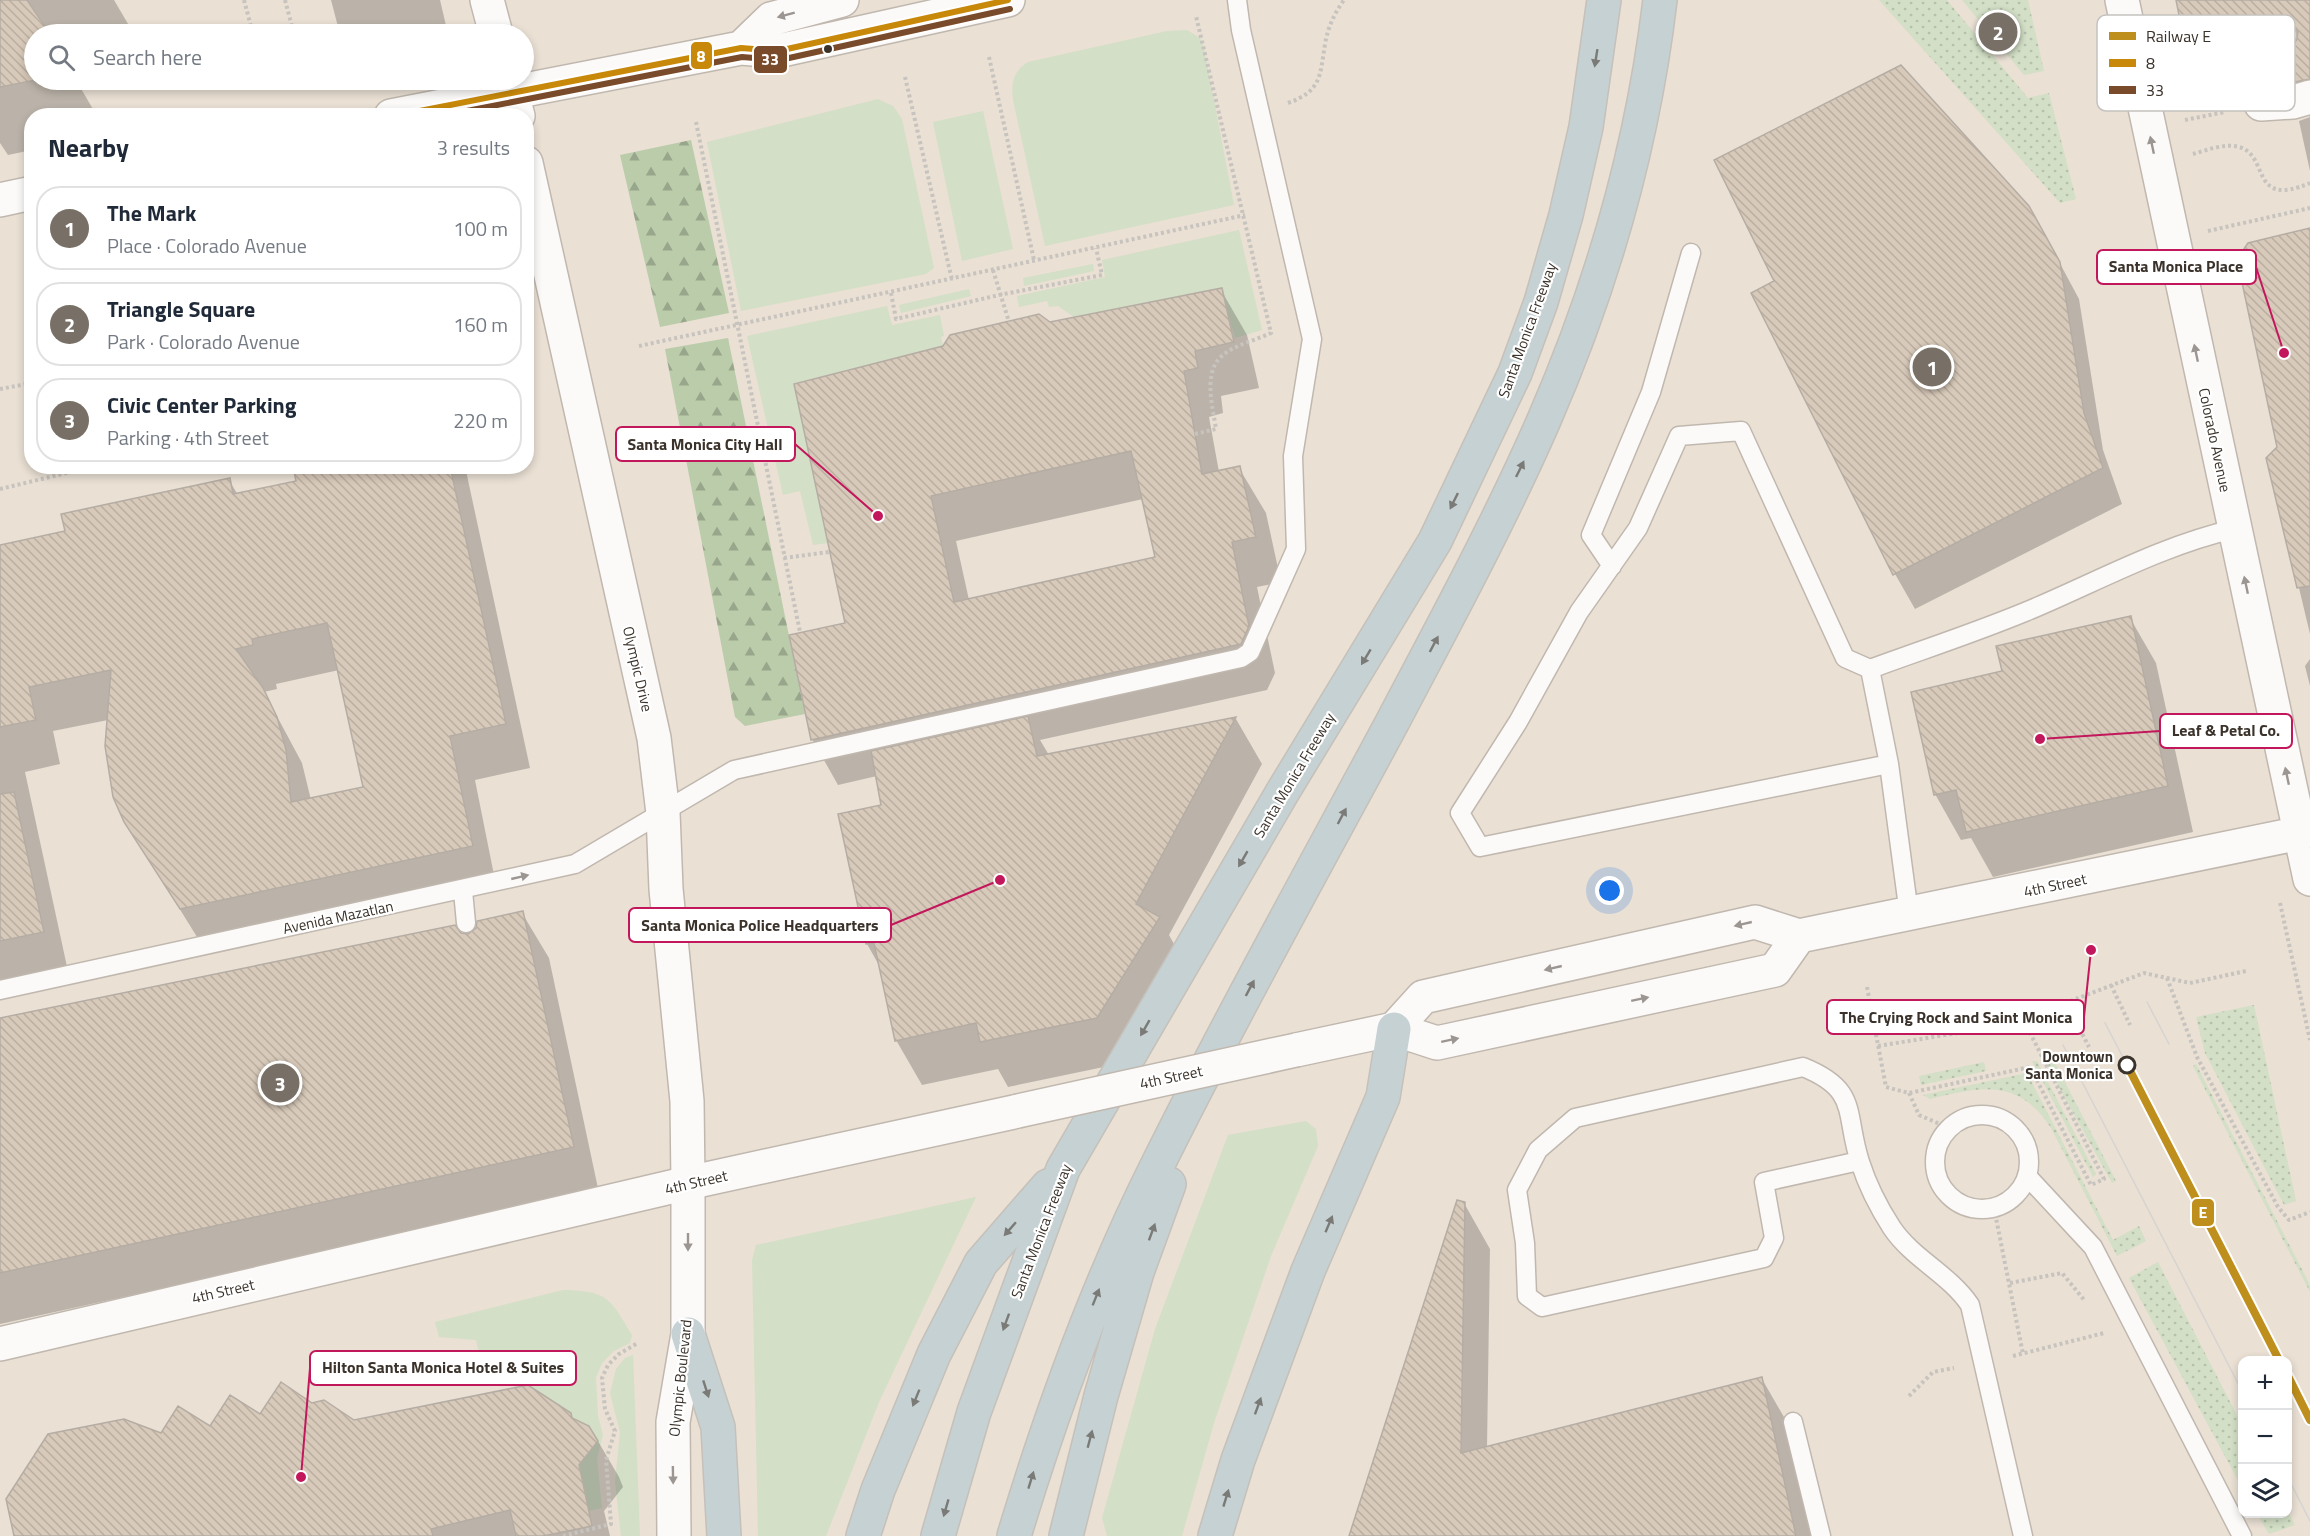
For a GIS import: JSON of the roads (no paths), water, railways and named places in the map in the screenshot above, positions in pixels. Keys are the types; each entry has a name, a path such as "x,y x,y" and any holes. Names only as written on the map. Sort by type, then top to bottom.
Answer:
{"highway":[{"name":"Santa Monica Freeway","path":"938,1536 974,1412 1063,1169 1282,793 1428,552 1515,373 1541,302 1566,214 1586,127 1604,0"},
{"path":"1014,1536 1036,1461 1096,1295 1155,1170 1445,623 1543,421 1573,348 1612,230 1641,123 1654,53 1660,0"},
{"path":"1215,1536 1238,1460 1308,1271 1383,1097 1394,1029"},
{"path":"1066,1536 1101,1396 1137,1272 1223,1040"},
{"path":"863,1536 878,1490 933,1354 981,1263 1063,1169"},
{"path":"688,1334 718,1427 724,1536"}],"main road":[{"path":"487,0 493,24"},
{"path":"741,48 771,19 842,0"},
{"path":"437,108 741,48 778,51 1008,0"},
{"name":"Colorado Avenue","path":"2122,0 2125,15"},
{"path":"2295,101 2310,97"},
{"name":"Colorado Avenue","path":"2146,111 2234,529 2304,832 2310,879"},
{"path":"0,200 24,195"},
{"name":"Olympic Drive","path":"534,199 654,738 663,813 666,889 687,1101 688,1183"},
{"name":"4th Street","path":"0,1344 688,1183 1394,1029 1423,997 1755,922 1799,936 2304,832"},
{"path":"1394,1029 1437,1043 1775,970 1799,936"},
{"name":"Olympic Boulevard","path":"674,1536 673,1422 688,1334 688,1183"}],"lane":[{"name":"Avenida Mazatlan","path":"0,990 463,891 575,864 734,770 1241,658 1250,652 1296,549 1293,456 1312,339 1237,0"},
{"path":"1612,566 1591,535 1651,392 1691,253"},
{"path":"1889,764 1480,847 1460,813 1518,722 1580,612 1638,528 1679,436 1740,431 1845,657 1870,669 2025,613 2165,550 2201,537 2234,529"},
{"path":"1870,669 1889,764 1909,914"},
{"path":"463,891 466,923"},
{"path":"1859,1161 1764,1182 1774,1238 1764,1258 1542,1307 1527,1296 1525,1243 1517,1190 1538,1150 1575,1118 1803,1067 1821,1074 1838,1087 1848,1104 1859,1161 1871,1190 1892,1227 1906,1246 1959,1288 1970,1305 2023,1536"},
{"path":"2028,1176 2020,1190 2009,1201 1994,1208 1979,1210 1964,1206 1951,1198 1941,1186 1935,1171 1935,1156 1940,1140 1949,1128 1962,1119 1977,1115 1993,1116 2007,1121 2019,1132 2027,1146 2028,1176 2092,1247 2242,1536"},
{"path":"1793,1422 1821,1536"}],"tram line":[{"path":"2147,1002 2169,1044"},
{"path":"2105,1023 2127,1065"},
{"path":"2063,1045 2238,1383"},
{"path":"2292,1486 2310,1521"}],"rail line":[{"name":"E","path":"2127,1065 2277,1356"},
{"name":"E","path":"2292,1384 2310,1420"}],"place":[{"name":"Triangle Square","path":"1998,32"},
{"name":"Santa Monica Place","path":"2284,353"},
{"name":"The Mark","path":"1932,367"},
{"name":"Santa Monica City Hall","path":"878,516"},
{"name":"Leaf & Petal Co.","path":"2040,739"},
{"name":"Santa Monica Police Headquarters","path":"1000,880"},
{"name":"The Crying Rock and Saint Monica","path":"2091,950"},
{"name":"Downtown Santa Monica","path":"2127,1065"},
{"name":"Civic Center Parking","path":"280,1083"},
{"name":"Hilton Santa Monica Hotel & Suites","path":"301,1477"}]}
